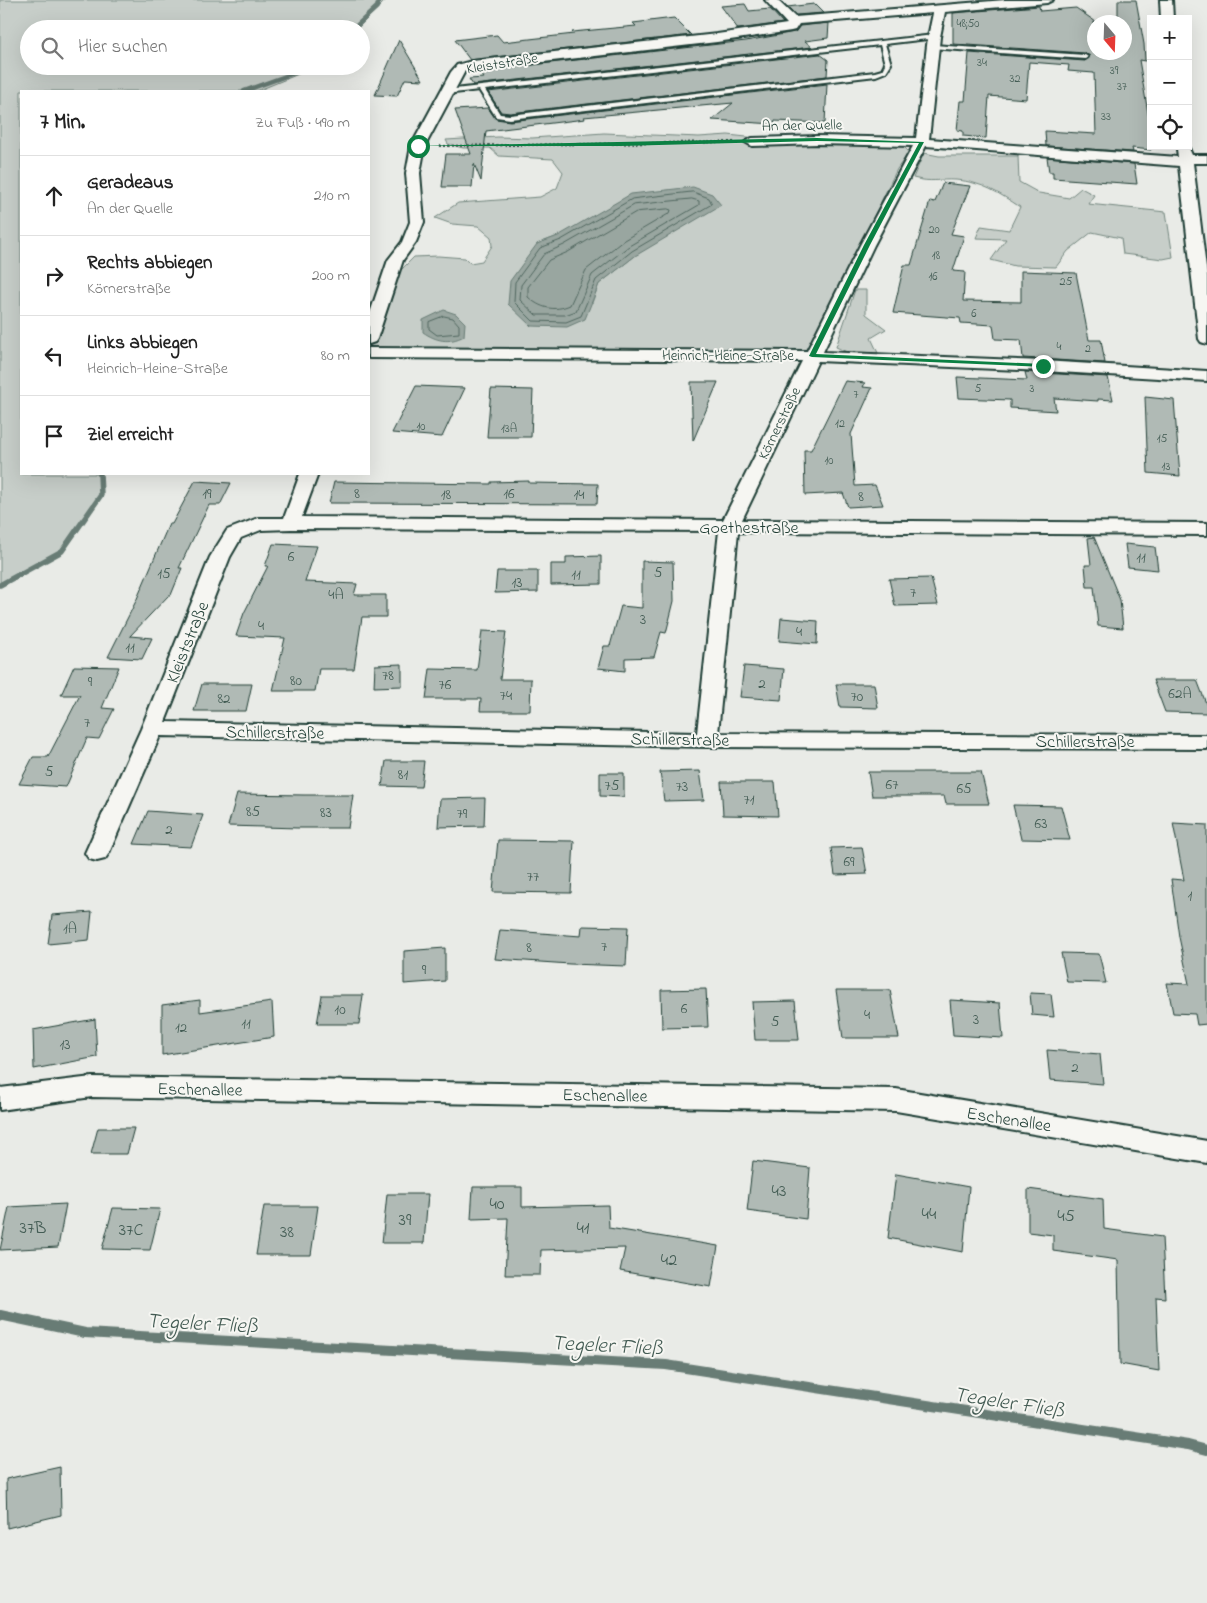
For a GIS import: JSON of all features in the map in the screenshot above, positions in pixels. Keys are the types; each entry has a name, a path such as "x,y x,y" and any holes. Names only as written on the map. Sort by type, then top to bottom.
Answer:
{"street":[{"path":"771,0 791,21 1047,0"},
{"path":"1166,0 1167,15"},
{"name":"Körnerstraße","path":"707,740 729,527 867,245 922,142 933,42 940,9"},
{"name":"Kleiststraße","path":"370,337 396,260 409,242 417,222 413,173 418,146 446,92 461,68 472,65 778,29 791,27 794,23 791,21"},
{"name":"An der Quelle","path":"752,142 817,140 922,142 1184,156 1207,159"},
{"path":"1184,156 1207,339"},
{"name":"Heinrich-Heine-Straße","path":"370,353 812,356 1043,366 1207,376"},
{"path":"291,523 309,475"},
{"name":"Kleiststraße","path":"97,853 152,730 220,557 234,534 258,524 291,523"},
{"name":"Goethestraße","path":"291,523 1207,529"},
{"name":"Schillerstraße","path":"152,730 707,740 1207,742"},
{"name":"Eschenallee","path":"0,1099 92,1087 896,1100 1207,1152"}],"lane":[{"path":"446,92 882,43 933,42 1085,57"},
{"path":"480,89 498,116 525,115 876,74 884,71 888,64 882,43"}],"path":[{"name":"An der Quelle","path":"418,146 752,142"}],"shaded area":[{"path":"0,0 386,0 366,20 20,20 20,75 296,75 259,90 20,90 20,475 100,475 101,495 62,551 0,585"},
{"path":"604,133 699,137 728,135 756,138 769,146 835,143 902,145 909,152 897,169 807,353 379,349 370,346 400,271 414,257 465,258 470,263 482,261 492,246 491,237 478,226 452,224 435,218 458,203 540,197 557,188 563,172 553,159 499,156 490,148 463,148 448,144 446,140 498,137 532,138","holes":["558,236 635,256 599,284 592,303 537,244"]},
{"path":"924,153 939,156 1018,156 1019,182 1039,193 1069,198 1081,188 1094,195 1088,204 1166,212 1173,257 1163,259 1123,254 1121,238 1092,232 1068,251 1056,267 1015,266 991,260 1006,239 976,238 981,226 1009,230 1020,207 997,193 974,183 956,180 930,181 913,178"},
{"path":"855,290 866,290 866,314 886,329 871,338 878,353 851,354 836,347"}],"water":[{"path":"693,187 712,194 721,205 635,256 599,284 585,319 567,327 531,326 508,304 510,281 537,244 558,236 631,194"},
{"path":"444,310 456,314 465,323 464,336 448,341 433,338 423,332 423,320"}],"building":[{"path":"1118,0 1136,0 1144,44 1145,61 1139,60 1147,107 1147,150 1132,148 1133,152 1046,146 1045,131 1096,134 1094,73 1068,71 1069,65 1029,62 1026,99 989,96 986,138 963,136 963,131 957,130 960,101 965,101 969,53 1085,61 1087,59 1132,60 1132,15 1118,15"},
{"path":"745,4 749,11 770,9 783,23 738,29 721,6"},
{"path":"814,4 823,13 796,15 787,7"},
{"path":"1039,6 1040,11 1076,8 1087,16 1087,54 953,44 953,13"},
{"path":"674,18 691,35 470,60 455,40 497,35 503,42 574,34 572,32 636,26 633,23"},
{"path":"829,23 828,38 805,41 812,47 473,85 469,79 484,78 479,71 746,41 795,32 800,26"},
{"path":"399,40 423,80 405,79 397,96 375,95"},
{"path":"820,54 828,60 827,76 510,113 501,112 488,92"},
{"path":"827,84 825,123 775,121 774,124 712,120 733,103 584,117 585,119 486,131 481,181 474,164 472,187 442,187 446,154 471,154 455,110 488,108 496,119 510,121"},
{"path":"1047,157 1134,164 1137,184 1053,178 1053,172 1049,172"},
{"path":"943,183 970,186 951,234 964,236 953,271 965,272 963,301 1021,302 1021,271 1076,273 1089,340 1101,340 1105,363 1023,358 1021,340 995,339 993,325 961,323 960,318 893,313 904,265 911,265 930,201 935,202"},
{"path":"1025,372 1108,377 1113,400 1098,399 1098,401 1054,398 1056,411 1010,408 1010,400 959,398 957,377 1027,380"},
{"path":"845,381 865,383 863,387 872,388 851,434 855,486 875,485 883,505 848,507 843,493 805,495 804,450 811,450"},
{"path":"691,382 718,382 693,441"},
{"path":"416,386 465,388 442,437 392,433"},
{"path":"491,389 533,390 531,437 487,437"},
{"path":"1145,397 1174,400 1180,476 1148,473"},
{"path":"195,481 231,483 220,505 209,505 179,568 182,568 171,595 130,636 152,638 142,659 108,657 136,601 169,524 172,524"},
{"path":"529,481 529,483 598,484 597,504 329,503 334,482 491,484 491,482"},
{"path":"1094,537 1120,600 1123,628 1098,626 1094,587 1087,587 1085,565 1091,565 1088,538"},
{"path":"273,544 317,546 305,582 357,584 354,595 386,595 386,617 362,617 354,669 319,669 315,691 273,691 285,638 236,636 244,613 268,566 265,566"},
{"path":"1125,544 1155,547 1158,570 1128,567"},
{"path":"601,556 601,584 551,585 551,564 566,564 566,557"},
{"path":"642,561 673,562 674,601 666,633 661,632 654,657 625,658 625,671 598,668 604,646 610,646 621,606 642,608"},
{"path":"497,571 538,571 538,592 495,593"},
{"path":"931,578 938,605 895,606 889,579"},
{"path":"781,618 818,621 817,644 779,641"},
{"path":"482,631 506,632 500,679 531,679 530,711 480,711 481,699 426,699 430,669 477,670"},
{"path":"402,664 402,686 374,687 375,665"},
{"path":"74,666 119,667 102,708 114,709 99,739 87,738 66,787 19,784 33,757 48,757 80,695 61,695"},
{"path":"744,666 784,669 781,700 740,697"},
{"path":"1153,680 1197,680 1207,706 1207,713 1165,712"},
{"path":"202,684 252,684 246,711 194,711"},
{"path":"836,684 874,684 878,708 840,707"},
{"path":"386,761 424,761 421,787 382,786"},
{"path":"700,771 704,800 664,801 660,772"},
{"path":"868,772 981,772 989,804 946,804 944,796 872,796"},
{"path":"600,773 624,773 624,797 600,796"},
{"path":"721,782 775,782 778,816 723,815"},
{"path":"237,794 353,795 348,828 228,826"},
{"path":"485,798 484,826 438,827 440,799"},
{"path":"1013,805 1061,806 1070,840 1021,839"},
{"path":"148,811 203,815 191,847 134,844"},
{"path":"1173,823 1207,825 1207,1024 1197,1025 1195,1014 1173,1013 1167,983 1189,984 1179,937 1171,879 1184,880"},
{"path":"498,840 574,841 571,893 493,892"},
{"path":"862,847 867,874 835,875 831,848"},
{"path":"92,912 89,940 48,944 52,915"},
{"path":"582,926 628,927 626,966 495,959 500,930 581,936"},
{"path":"445,948 445,981 404,984 404,951"},
{"path":"1061,953 1099,954 1106,983 1067,982"},
{"path":"706,989 708,1027 662,1028 661,990"},
{"path":"836,990 890,990 899,1038 843,1038"},
{"path":"1030,993 1051,994 1054,1017 1032,1015"},
{"path":"322,995 363,995 359,1024 317,1024"},
{"path":"200,1000 200,1012 272,1002 274,1037 162,1055 162,1005"},
{"path":"950,1000 1000,1003 1003,1038 953,1035"},
{"path":"795,1001 799,1040 755,1040 752,1002"},
{"path":"95,1019 97,1057 34,1069 33,1030"},
{"path":"1047,1050 1100,1054 1103,1084 1050,1080"},
{"path":"98,1128 134,1128 127,1154 91,1154"},
{"path":"753,1161 810,1168 806,1219 747,1211"},
{"path":"896,1174 969,1187 963,1252 888,1238"},
{"path":"473,1187 522,1187 522,1207 608,1205 609,1228 718,1246 711,1287 620,1271 625,1248 541,1250 540,1275 505,1275 508,1218 471,1219"},
{"path":"1028,1189 1103,1199 1104,1229 1162,1237 1165,1298 1156,1297 1159,1371 1120,1364 1118,1260 1053,1251 1053,1235 1028,1232"},
{"path":"387,1194 428,1194 424,1243 382,1243"},
{"path":"66,1204 58,1247 0,1250 9,1207"},
{"path":"264,1206 318,1206 311,1255 256,1255"},
{"path":"113,1208 160,1209 150,1250 102,1249"},
{"path":"60,1467 61,1515 7,1528 6,1479"}],"waterway":[{"name":"Tegeler Fließ","path":"363,20 377,7 379,0"},
{"name":"Tegeler Fließ","path":"247,90 288,75"},
{"name":"Tegeler Fließ","path":"0,585 62,551 101,495 100,475"},
{"name":"Tegeler Fließ","path":"0,1315 85,1333 666,1365 1188,1445 1207,1450"}],"route":[{"path":"418,146 620,145 817,140 922,142 867,245 812,356 1043,366"}]}
